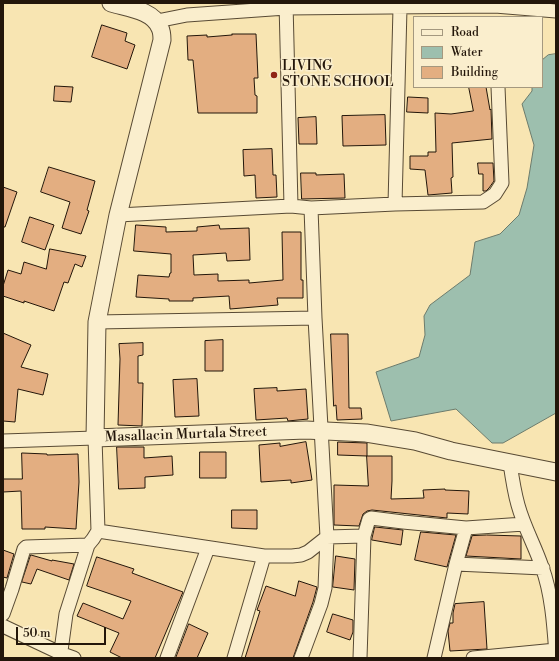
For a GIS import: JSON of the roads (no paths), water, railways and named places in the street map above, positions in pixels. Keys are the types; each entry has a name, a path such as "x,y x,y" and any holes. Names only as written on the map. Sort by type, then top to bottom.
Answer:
{"street":[{"path":"111,3 150,15 157,21 186,15 286,6 400,8 496,12 556,11"},
{"path":"286,6 291,206"},
{"path":"395,204 400,8"},
{"name":"Masallacin Murtala Street","path":"157,21 161,29 162,40 118,216 97,322 95,438 306,430 366,433 415,441 451,452 556,472"},
{"path":"118,216 291,206 311,208 483,202 495,194 502,183 498,88"},
{"path":"301,658 321,604 325,588 327,537 315,318 311,208"},
{"path":"97,322 315,318"},
{"path":"3,441 95,438 98,531 88,546 66,614 60,656"},
{"path":"510,463 518,505 542,568 548,589 556,655"},
{"path":"360,658 364,536 368,521 371,518 466,528 524,524"},
{"path":"434,658 466,528"},
{"path":"98,531 264,556 301,555 308,552 327,537 364,536"},
{"path":"3,614 24,549 26,547 88,546"},
{"path":"167,658 208,548"},
{"path":"234,658 264,556"},
{"path":"456,564 542,568"},
{"path":"3,626 60,656 74,658"},
{"path":"473,658 556,650"}],"water":[{"path":"556,54 556,413 503,443 492,443 456,409 391,421 376,372 419,357 425,335 424,316 430,305 470,275 475,242 500,234 519,215 527,188 534,145 522,104 532,91 532,88 543,88 543,59 548,55"}],"place":[{"name":"LIVING STONE SCHOOL","path":"274,75"}]}
